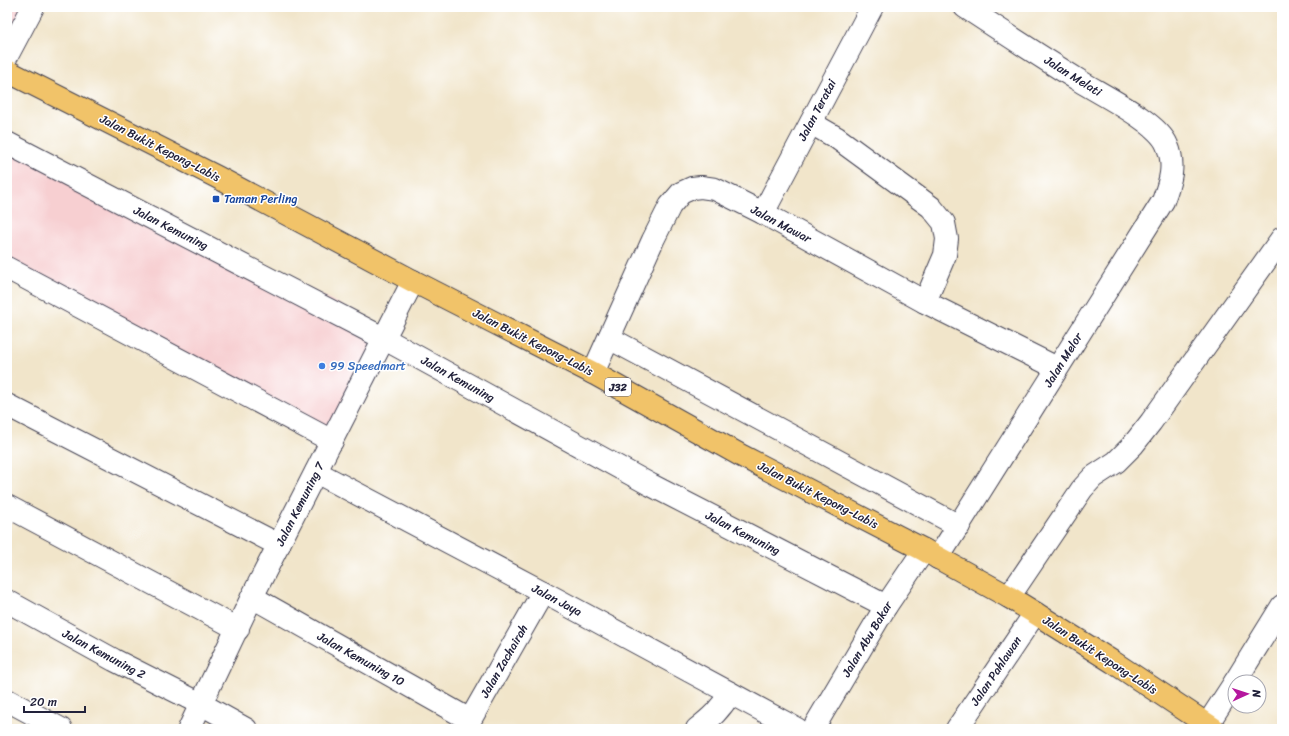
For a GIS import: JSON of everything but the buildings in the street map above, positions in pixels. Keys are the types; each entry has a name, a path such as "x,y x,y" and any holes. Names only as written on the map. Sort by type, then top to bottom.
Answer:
{"main road":[{"name":"Jalan Bukit Kepong-Labis","path":"7,70 217,177 413,281 593,373 742,456 931,554 1035,613 1113,662 1210,727"}],"street":[{"path":"7,56 33,7"},
{"name":"Jalan Teratai","path":"763,213 872,7"},
{"name":"Jalan Melati","path":"964,7 1145,121 1159,133 1167,144 1171,156"},
{"path":"811,123 838,138 931,207 944,223 947,239 944,255 925,302"},
{"name":"Jalan Kemuning","path":"7,143 383,338 651,485 886,606"},
{"name":"Jalan Melor","path":"931,554 959,526 1163,201 1173,171 1171,156"},
{"name":"Jalan Mawar","path":"593,373 670,206 681,193 692,188 702,187 715,189 763,213 925,302 1057,368"},
{"path":"1009,597 1082,489 1093,477 1116,462 1133,445 1282,238"},
{"path":"7,268 332,441"},
{"name":"Jalan Kemuning 7","path":"189,729 252,598 413,281"},
{"path":"609,338 959,526"},
{"path":"7,406 279,545"},
{"name":"Jalan Jaya","path":"316,472 797,729"},
{"path":"7,506 238,629"},
{"name":"Jalan Abu Bakar","path":"812,729 886,606 931,554"},
{"name":"Jalan Zachairah","path":"468,725 543,592"},
{"name":"Jalan Kemuning 10","path":"252,598 468,725"},
{"name":"Jalan Kemuning 2","path":"7,602 246,729"},
{"path":"1240,674 1282,606"},
{"name":"Jalan Pahlawan","path":"957,729 1035,613"},
{"path":"697,729 716,713 724,704 730,693"},
{"path":"1210,727 1227,696"},
{"path":"7,700 61,729"}],"shaded area":[{"path":"7,7 33,7 7,56"},
{"path":"7,133 393,332 334,451 7,276"}],"place":[{"name":"Taman Perling","path":"216,199"},
{"name":"99 Speedmart","path":"322,366"}]}
